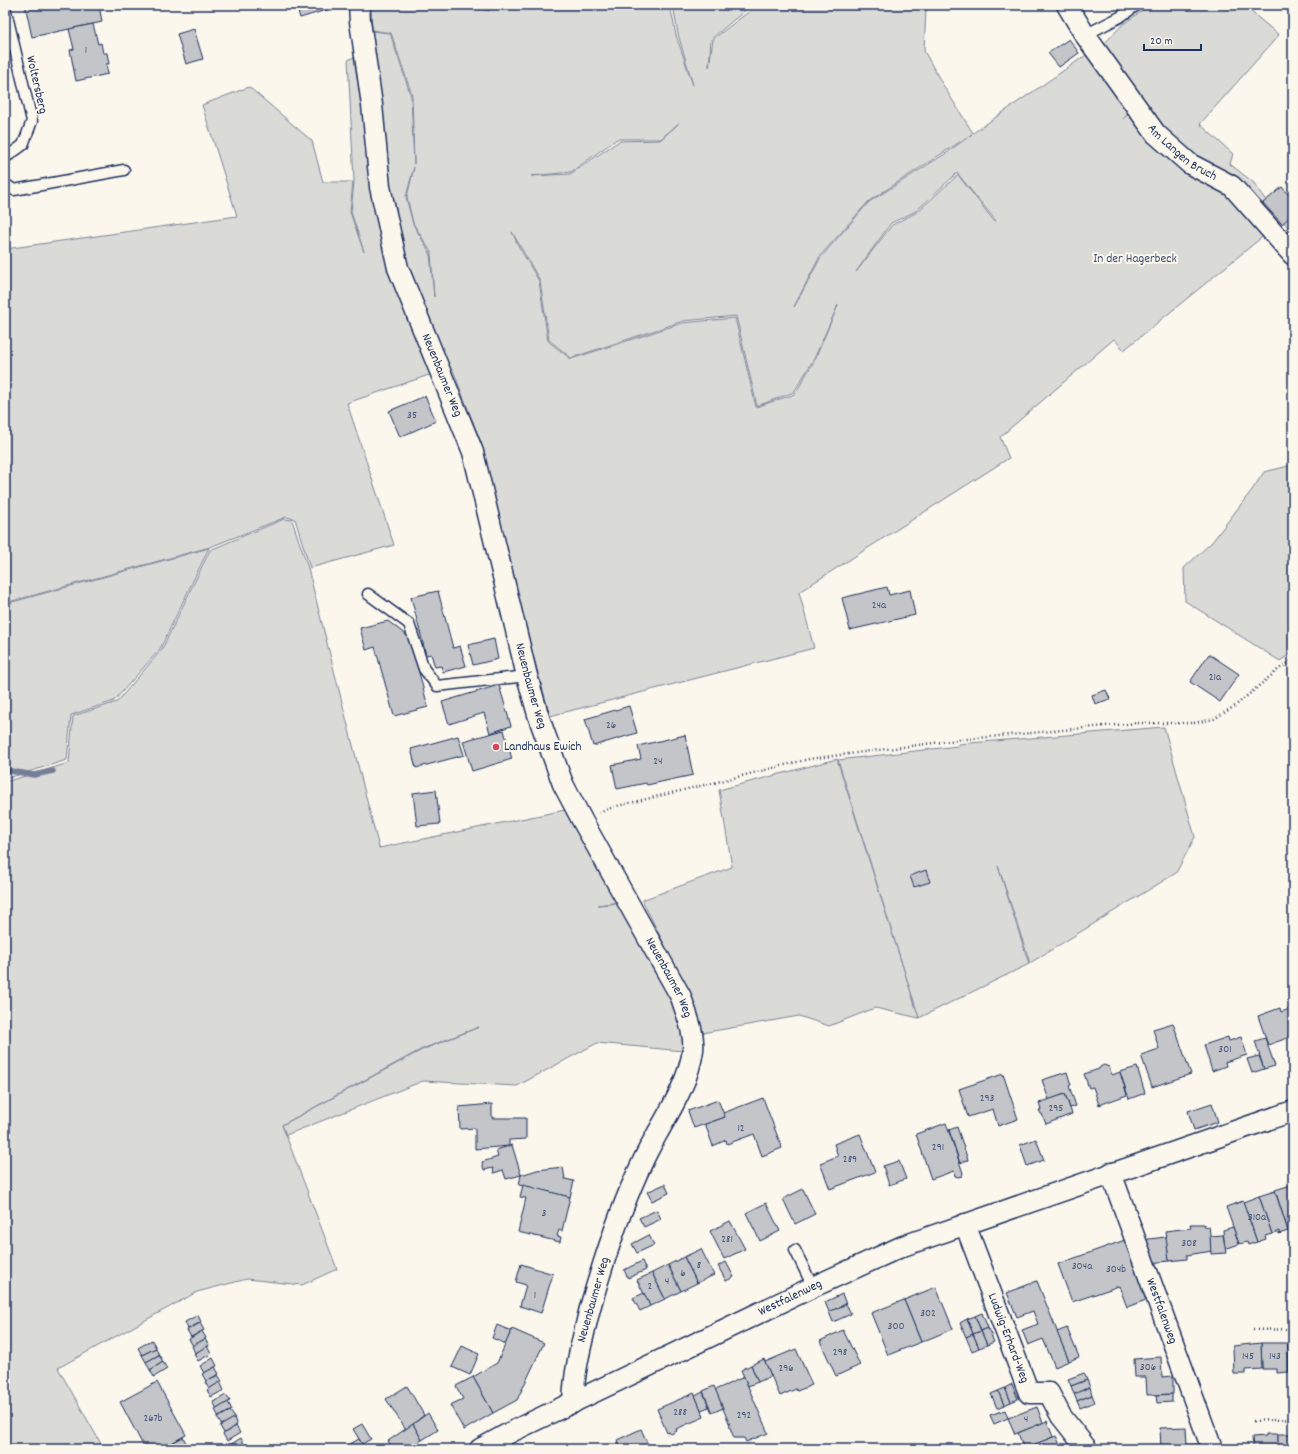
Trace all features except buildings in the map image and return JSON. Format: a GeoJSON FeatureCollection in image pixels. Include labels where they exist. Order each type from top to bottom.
{"type":"FeatureCollection","features":[{"type":"Feature","properties":{"kind":"street","name":"Neuenbaumer Weg"},"geometry":{"type":"LineString","coordinates":[[359,5],[372,105],[380,187],[398,268],[473,452],[527,676],[539,718],[560,775],[582,820],[681,997],[690,1024],[693,1049],[684,1084],[642,1162],[618,1220],[597,1282],[579,1352],[574,1378],[573,1403]]}},
{"type":"Feature","properties":{"kind":"street","name":"Am Langen Bruch"},"geometry":{"type":"LineString","coordinates":[[1067,5],[1085,35],[1156,134],[1190,164],[1232,186],[1293,256]]}},
{"type":"Feature","properties":{"kind":"street","name":"Westfalenweg"},"geometry":{"type":"LineString","coordinates":[[480,1449],[511,1432],[813,1287],[903,1246],[1111,1173],[1293,1112]]}},
{"type":"Feature","properties":{"kind":"street","name":"Westfalenweg"},"geometry":{"type":"LineString","coordinates":[[1111,1173],[1212,1449]]}},
{"type":"Feature","properties":{"kind":"street","name":"Ludwig-Erhard-Weg"},"geometry":{"type":"LineString","coordinates":[[964,1224],[1029,1393],[1048,1393],[1061,1416],[1087,1449]]}},
{"type":"Feature","properties":{"kind":"lane"},"geometry":{"type":"LineString","coordinates":[[1085,35],[1120,17],[1137,5]]}},
{"type":"Feature","properties":{"kind":"lane","name":"Woltersberg"},"geometry":{"type":"LineString","coordinates":[[5,7],[32,121],[23,145],[5,158]]}},
{"type":"Feature","properties":{"kind":"lane"},"geometry":{"type":"LineString","coordinates":[[5,184],[14,190],[124,170]]}},
{"type":"Feature","properties":{"kind":"lane"},"geometry":{"type":"LineString","coordinates":[[368,594],[409,624],[424,670],[437,686],[527,676]]}},
{"type":"Feature","properties":{"kind":"lane"},"geometry":{"type":"LineString","coordinates":[[795,1250],[813,1287]]}},
{"type":"Feature","properties":{"kind":"path"},"geometry":{"type":"LineString","coordinates":[[582,820],[613,807],[809,759],[979,737],[1137,723],[1194,723],[1214,719],[1235,706],[1279,668],[1293,660]]}},
{"type":"Feature","properties":{"kind":"path"},"geometry":{"type":"LineString","coordinates":[[1253,1330],[1293,1329]]}},
{"type":"Feature","properties":{"kind":"path"},"geometry":{"type":"LineString","coordinates":[[1253,1421],[1293,1420]]}},
{"type":"Feature","properties":{"kind":"green space","name":"In der Hagerbeck"},"geometry":{"type":"Polygon","coordinates":[[[371,5],[459,5],[489,11],[491,5],[670,5],[676,35],[693,85],[678,34],[673,5],[747,5],[748,8],[711,39],[709,67],[713,39],[751,10],[749,5],[930,5],[926,10],[924,51],[973,133],[1089,53],[1128,114],[1138,102],[1102,46],[1122,25],[1150,5],[1243,5],[1279,35],[1200,124],[1233,154],[1230,164],[1254,183],[1264,198],[1283,220],[1124,350],[1114,339],[1000,437],[1009,458],[799,592],[814,648],[550,716],[527,634],[481,443],[453,370],[432,374],[347,403],[394,545],[310,568],[295,519],[286,517],[210,547],[5,603],[5,249],[237,216],[202,105],[249,87],[312,141],[323,182],[353,182],[350,212],[364,252],[351,212],[354,181],[348,60],[354,57],[372,55],[371,31],[390,33],[411,96],[414,164],[412,95],[391,33],[372,30],[371,5]],[[679,123],[661,139],[617,139],[571,172],[531,176],[570,174],[619,141],[660,140],[679,123]],[[972,134],[869,201],[820,256],[794,307],[821,257],[869,202],[948,152],[972,134]],[[414,167],[406,197],[413,224],[430,253],[434,297],[431,252],[413,223],[407,197],[414,167]],[[957,173],[916,211],[891,223],[856,272],[892,225],[917,212],[958,175],[994,221],[996,221],[957,173]],[[512,232],[539,281],[548,341],[571,359],[682,323],[735,318],[756,407],[795,394],[815,359],[838,305],[814,359],[794,392],[757,406],[736,316],[683,321],[571,358],[549,340],[540,281],[512,232]]]}},
{"type":"Feature","properties":{"kind":"green space"},"geometry":{"type":"Polygon","coordinates":[[[1293,212],[1293,248],[1281,233],[1288,227],[1283,221],[1293,212]]]}},
{"type":"Feature","properties":{"kind":"green space"},"geometry":{"type":"Polygon","coordinates":[[[1293,465],[1293,652],[1280,661],[1185,601],[1184,568],[1212,542],[1264,472],[1293,465]]]}},
{"type":"Feature","properties":{"kind":"green space"},"geometry":{"type":"Polygon","coordinates":[[[284,519],[292,520],[308,568],[379,848],[565,810],[618,902],[598,905],[619,903],[674,998],[682,1025],[683,1051],[597,1043],[517,1086],[423,1081],[286,1135],[282,1125],[337,1269],[302,1285],[247,1279],[197,1292],[58,1368],[104,1449],[5,1449],[5,782],[69,763],[73,716],[117,702],[162,649],[210,550],[284,519]],[[479,1027],[422,1049],[282,1125],[422,1050],[479,1027]]]}},
{"type":"Feature","properties":{"kind":"green space"},"geometry":{"type":"Polygon","coordinates":[[[209,548],[160,649],[114,701],[71,715],[67,760],[5,779],[5,604],[209,548]]]}},
{"type":"Feature","properties":{"kind":"green space"},"geometry":{"type":"Polygon","coordinates":[[[1164,727],[1195,837],[1176,873],[1030,963],[998,866],[1029,964],[919,1018],[838,760],[958,746],[958,744],[1164,727]]]}},
{"type":"Feature","properties":{"kind":"green space"},"geometry":{"type":"Polygon","coordinates":[[[837,759],[919,1018],[875,1008],[829,1026],[799,1016],[702,1033],[691,998],[642,900],[732,867],[719,790],[837,759]]]}},
{"type":"Feature","properties":{"kind":"waterway"},"geometry":{"type":"LineString","coordinates":[[5,770],[34,775],[53,771]]}},
{"type":"Feature","properties":{"kind":"place","name":"Landhaus Ewich"},"geometry":{"type":"Point","coordinates":[496,747]}}]}
